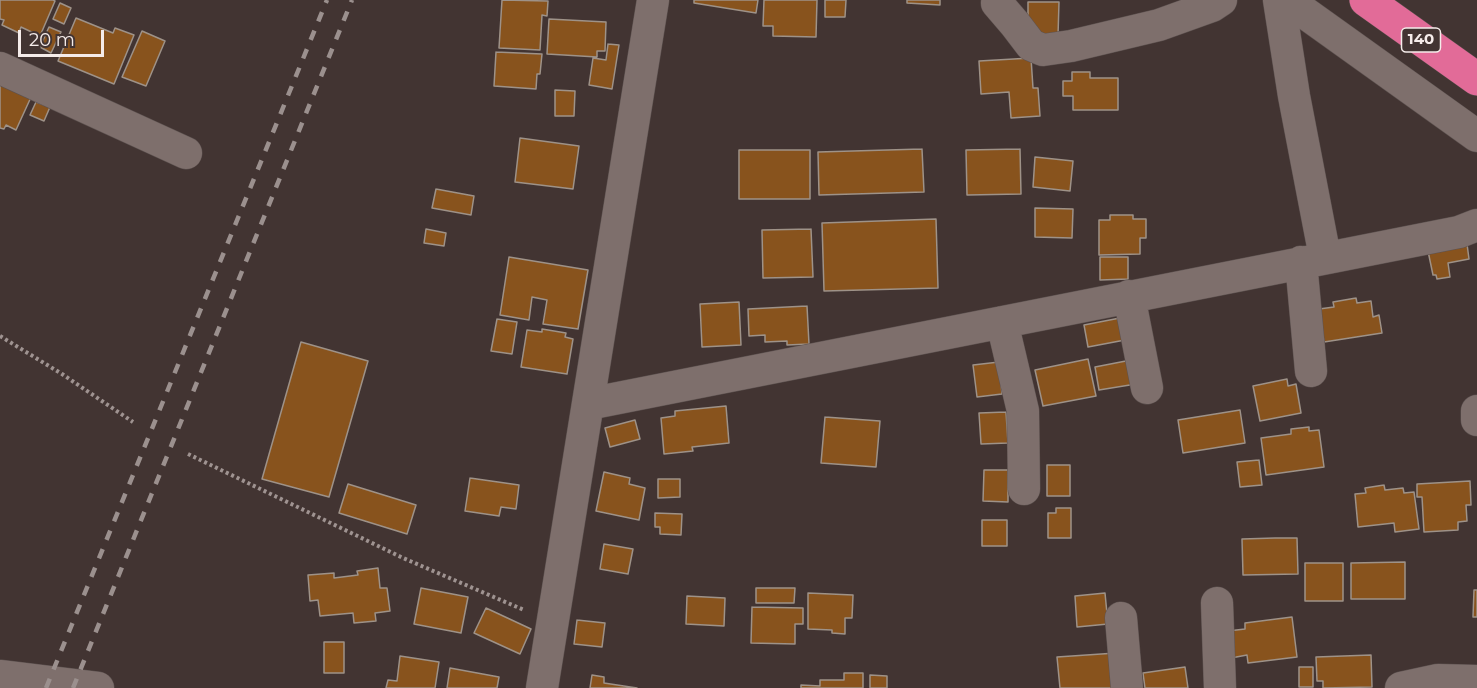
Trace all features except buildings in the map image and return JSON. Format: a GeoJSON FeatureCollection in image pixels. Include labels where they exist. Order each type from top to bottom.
{"type":"FeatureCollection","features":[{"type":"Feature","properties":{"kind":"highway","name":"140"},"geometry":{"type":"LineString","coordinates":[[1366,0],[1477,80]]}},
{"type":"Feature","properties":{"kind":"street"},"geometry":{"type":"LineString","coordinates":[[542,688],[653,0]]}},
{"type":"Feature","properties":{"kind":"street"},"geometry":{"type":"LineString","coordinates":[[997,3],[1031,45],[1042,50],[1071,46],[1159,25],[1212,6],[1221,0]]}},
{"type":"Feature","properties":{"kind":"street"},"geometry":{"type":"LineString","coordinates":[[1279,0],[1294,96],[1313,260],[1311,371]]}},
{"type":"Feature","properties":{"kind":"street"},"geometry":{"type":"LineString","coordinates":[[1287,0],[1477,136]]}},
{"type":"Feature","properties":{"kind":"street"},"geometry":{"type":"LineString","coordinates":[[0,68],[186,153]]}},
{"type":"Feature","properties":{"kind":"street"},"geometry":{"type":"LineString","coordinates":[[588,404],[1459,232],[1477,225]]}},
{"type":"Feature","properties":{"kind":"street"},"geometry":{"type":"LineString","coordinates":[[1129,296],[1148,388]]}},
{"type":"Feature","properties":{"kind":"street"},"geometry":{"type":"LineString","coordinates":[[1002,322],[1023,411],[1024,489]]}},
{"type":"Feature","properties":{"kind":"street"},"geometry":{"type":"LineString","coordinates":[[1477,411],[1477,420]]}},
{"type":"Feature","properties":{"kind":"street"},"geometry":{"type":"LineString","coordinates":[[1217,603],[1220,688]]}},
{"type":"Feature","properties":{"kind":"street"},"geometry":{"type":"LineString","coordinates":[[1121,618],[1127,688]]}},
{"type":"Feature","properties":{"kind":"street"},"geometry":{"type":"LineString","coordinates":[[0,676],[98,688]]}},
{"type":"Feature","properties":{"kind":"street"},"geometry":{"type":"LineString","coordinates":[[1401,688],[1438,681],[1477,681]]}},
{"type":"Feature","properties":{"kind":"path"},"geometry":{"type":"LineString","coordinates":[[0,336],[133,422]]}},
{"type":"Feature","properties":{"kind":"path"},"geometry":{"type":"LineString","coordinates":[[188,454],[403,558],[552,622]]}},
{"type":"Feature","properties":{"kind":"railway"},"geometry":{"type":"LineString","coordinates":[[46,688],[327,0]]}},
{"type":"Feature","properties":{"kind":"railway"},"geometry":{"type":"LineString","coordinates":[[73,688],[352,0]]}}]}
